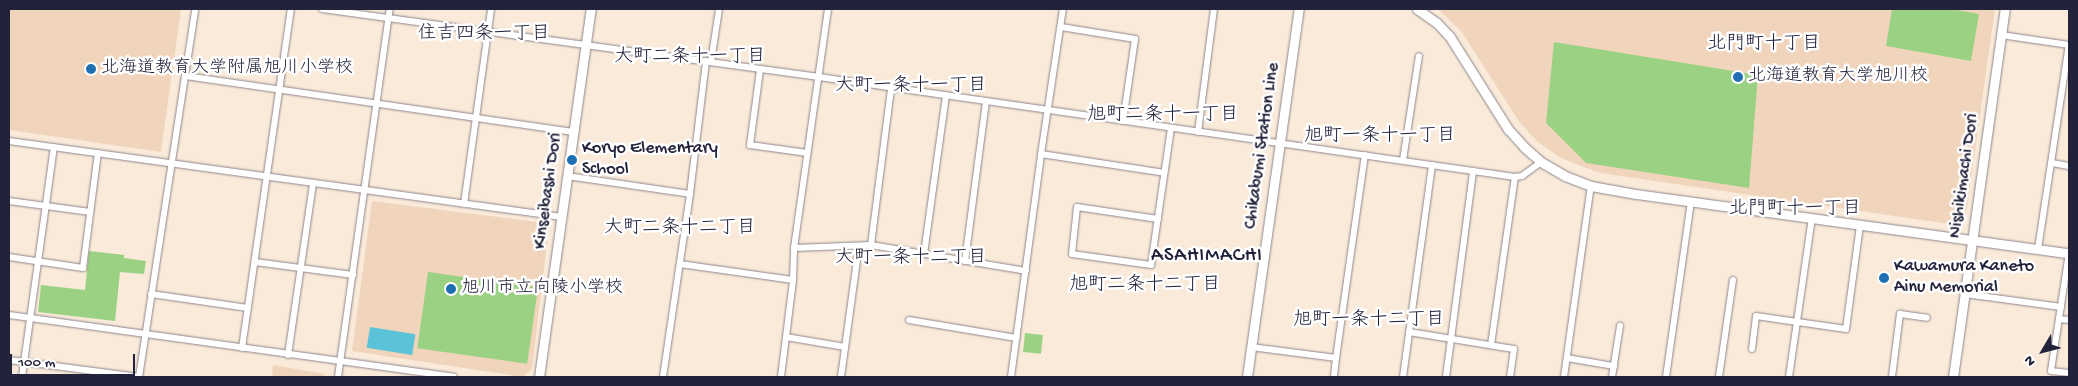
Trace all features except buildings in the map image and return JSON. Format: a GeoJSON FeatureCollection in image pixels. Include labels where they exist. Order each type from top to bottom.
{"type":"FeatureCollection","features":[{"type":"Feature","properties":{"kind":"street"},"geometry":{"type":"LineString","coordinates":[[9,360],[139,377],[195,9]]}},
{"type":"Feature","properties":{"kind":"street"},"geometry":{"type":"LineString","coordinates":[[242,348],[291,9]]}},
{"type":"Feature","properties":{"kind":"street"},"geometry":{"type":"LineString","coordinates":[[322,9],[819,77],[1515,177],[1522,176],[1541,162]]}},
{"type":"Feature","properties":{"kind":"street"},"geometry":{"type":"LineString","coordinates":[[338,377],[390,9]]}},
{"type":"Feature","properties":{"kind":"street"},"geometry":{"type":"LineString","coordinates":[[464,204],[491,9]]}},
{"type":"Feature","properties":{"kind":"street","name":"Kinseibashi Dori"},"geometry":{"type":"LineString","coordinates":[[539,377],[591,9]]}},
{"type":"Feature","properties":{"kind":"street"},"geometry":{"type":"LineString","coordinates":[[663,377],[709,62],[719,9]]}},
{"type":"Feature","properties":{"kind":"street"},"geometry":{"type":"LineString","coordinates":[[781,377],[793,280],[794,248],[828,9]]}},
{"type":"Feature","properties":{"kind":"street"},"geometry":{"type":"LineString","coordinates":[[1011,377],[1047,110],[1063,9]]}},
{"type":"Feature","properties":{"kind":"street"},"geometry":{"type":"LineString","coordinates":[[1198,132],[1214,9]]}},
{"type":"Feature","properties":{"kind":"street","name":"Chikabumi Station Line"},"geometry":{"type":"LineString","coordinates":[[1247,377],[1299,9]]}},
{"type":"Feature","properties":{"kind":"street"},"geometry":{"type":"LineString","coordinates":[[1417,9],[1436,23],[1450,37],[1508,128],[1524,147],[1541,162],[1564,176],[1591,186],[1691,202],[2069,253],[2051,371],[2069,373]]}},
{"type":"Feature","properties":{"kind":"street","name":"Nishikimachi Dori"},"geometry":{"type":"LineString","coordinates":[[1953,377],[2005,9]]}},
{"type":"Feature","properties":{"kind":"street"},"geometry":{"type":"LineString","coordinates":[[1061,27],[1135,39],[1123,121]]}},
{"type":"Feature","properties":{"kind":"street"},"geometry":{"type":"LineString","coordinates":[[2001,35],[2069,45],[2038,249]]}},
{"type":"Feature","properties":{"kind":"street"},"geometry":{"type":"LineString","coordinates":[[1403,160],[1419,56]]}},
{"type":"Feature","properties":{"kind":"street"},"geometry":{"type":"LineString","coordinates":[[760,70],[750,144],[807,153]]}},
{"type":"Feature","properties":{"kind":"street"},"geometry":{"type":"LineString","coordinates":[[185,76],[574,132]]}},
{"type":"Feature","properties":{"kind":"street"},"geometry":{"type":"LineString","coordinates":[[871,245],[891,88]]}},
{"type":"Feature","properties":{"kind":"street"},"geometry":{"type":"LineString","coordinates":[[924,254],[946,96]]}},
{"type":"Feature","properties":{"kind":"street"},"geometry":{"type":"LineString","coordinates":[[964,262],[986,101]]}},
{"type":"Feature","properties":{"kind":"street"},"geometry":{"type":"LineString","coordinates":[[2061,106],[2069,107]]}},
{"type":"Feature","properties":{"kind":"street"},"geometry":{"type":"LineString","coordinates":[[1158,219],[1077,208],[1072,254],[1151,265],[1158,219],[1165,173],[1171,128]]}},
{"type":"Feature","properties":{"kind":"street"},"geometry":{"type":"LineString","coordinates":[[9,141],[562,217]]}},
{"type":"Feature","properties":{"kind":"street"},"geometry":{"type":"LineString","coordinates":[[22,377],[54,147]]}},
{"type":"Feature","properties":{"kind":"street"},"geometry":{"type":"LineString","coordinates":[[9,257],[83,268],[98,153]]}},
{"type":"Feature","properties":{"kind":"street"},"geometry":{"type":"LineString","coordinates":[[1041,154],[1165,173]]}},
{"type":"Feature","properties":{"kind":"street"},"geometry":{"type":"LineString","coordinates":[[1334,377],[1365,155]]}},
{"type":"Feature","properties":{"kind":"street"},"geometry":{"type":"LineString","coordinates":[[2052,163],[2069,166]]}},
{"type":"Feature","properties":{"kind":"street"},"geometry":{"type":"LineString","coordinates":[[1403,377],[1432,165]]}},
{"type":"Feature","properties":{"kind":"street"},"geometry":{"type":"LineString","coordinates":[[1446,377],[1473,171]]}},
{"type":"Feature","properties":{"kind":"street"},"geometry":{"type":"LineString","coordinates":[[567,176],[690,194]]}},
{"type":"Feature","properties":{"kind":"street"},"geometry":{"type":"LineString","coordinates":[[1491,345],[1515,177]]}},
{"type":"Feature","properties":{"kind":"street"},"geometry":{"type":"LineString","coordinates":[[288,355],[313,183]]}},
{"type":"Feature","properties":{"kind":"street"},"geometry":{"type":"LineString","coordinates":[[1564,377],[1591,186]]}},
{"type":"Feature","properties":{"kind":"street"},"geometry":{"type":"LineString","coordinates":[[9,201],[90,212]]}},
{"type":"Feature","properties":{"kind":"street"},"geometry":{"type":"LineString","coordinates":[[1666,377],[1691,202]]}},
{"type":"Feature","properties":{"kind":"street"},"geometry":{"type":"LineString","coordinates":[[1789,377],[1812,218]]}},
{"type":"Feature","properties":{"kind":"street"},"geometry":{"type":"LineString","coordinates":[[1752,349],[1756,316],[1846,329],[1860,225]]}},
{"type":"Feature","properties":{"kind":"street"},"geometry":{"type":"LineString","coordinates":[[794,248],[871,245],[1026,271]]}},
{"type":"Feature","properties":{"kind":"street"},"geometry":{"type":"LineString","coordinates":[[841,377],[859,246]]}},
{"type":"Feature","properties":{"kind":"street"},"geometry":{"type":"LineString","coordinates":[[255,262],[353,275]]}},
{"type":"Feature","properties":{"kind":"street"},"geometry":{"type":"LineString","coordinates":[[680,264],[793,280]]}},
{"type":"Feature","properties":{"kind":"street"},"geometry":{"type":"LineString","coordinates":[[1719,377],[1733,280]]}},
{"type":"Feature","properties":{"kind":"street"},"geometry":{"type":"LineString","coordinates":[[151,294],[248,308]]}},
{"type":"Feature","properties":{"kind":"street"},"geometry":{"type":"LineString","coordinates":[[1964,294],[2061,307]]}},
{"type":"Feature","properties":{"kind":"street"},"geometry":{"type":"LineString","coordinates":[[1892,377],[1900,314],[1927,318]]}},
{"type":"Feature","properties":{"kind":"street"},"geometry":{"type":"LineString","coordinates":[[9,315],[454,377]]}},
{"type":"Feature","properties":{"kind":"street"},"geometry":{"type":"LineString","coordinates":[[2059,318],[2069,320]]}},
{"type":"Feature","properties":{"kind":"street"},"geometry":{"type":"LineString","coordinates":[[909,320],[1017,338]]}},
{"type":"Feature","properties":{"kind":"street"},"geometry":{"type":"LineString","coordinates":[[1612,377],[1620,326]]}},
{"type":"Feature","properties":{"kind":"street"},"geometry":{"type":"LineString","coordinates":[[1409,332],[1514,349],[1510,377]]}},
{"type":"Feature","properties":{"kind":"street"},"geometry":{"type":"LineString","coordinates":[[786,337],[845,347]]}},
{"type":"Feature","properties":{"kind":"street"},"geometry":{"type":"LineString","coordinates":[[1251,347],[1336,358]]}},
{"type":"Feature","properties":{"kind":"street"},"geometry":{"type":"LineString","coordinates":[[1567,358],[1614,366]]}},
{"type":"Feature","properties":{"kind":"shaded area","name":"北海道教育大学附属旭川小学校"},"geometry":{"type":"Polygon","coordinates":[[[9,9],[181,9],[161,152],[9,130],[9,9]]]}},
{"type":"Feature","properties":{"kind":"shaded area","name":"北海道教育大学旭川校"},"geometry":{"type":"Polygon","coordinates":[[[1438,9],[1995,9],[1966,215],[1949,224],[1600,173],[1573,163],[1558,156],[1538,142],[1520,123],[1461,31],[1438,9]]]}},
{"type":"Feature","properties":{"kind":"shaded area","name":"旭川市立向陵小学校"},"geometry":{"type":"Polygon","coordinates":[[[372,201],[545,223],[549,226],[532,369],[523,377],[352,351],[372,201]]]}},
{"type":"Feature","properties":{"kind":"shaded area"},"geometry":{"type":"Polygon","coordinates":[[[273,365],[325,374],[324,377],[272,377],[273,365]]]}},
{"type":"Feature","properties":{"kind":"green space"},"geometry":{"type":"Polygon","coordinates":[[[1892,9],[1951,9],[1979,14],[1971,61],[1886,46],[1892,9]]]}},
{"type":"Feature","properties":{"kind":"green space"},"geometry":{"type":"Polygon","coordinates":[[[1554,42],[1758,75],[1749,188],[1586,163],[1546,123],[1554,42]]]}},
{"type":"Feature","properties":{"kind":"green space"},"geometry":{"type":"Polygon","coordinates":[[[89,251],[124,255],[124,258],[146,261],[144,274],[120,272],[115,321],[38,312],[41,285],[85,290],[89,251]]]}},
{"type":"Feature","properties":{"kind":"green space"},"geometry":{"type":"Polygon","coordinates":[[[428,272],[538,287],[527,364],[417,348],[428,272]]]}},
{"type":"Feature","properties":{"kind":"green space"},"geometry":{"type":"Polygon","coordinates":[[[1025,333],[1043,335],[1041,354],[1023,352],[1025,333]]]}},
{"type":"Feature","properties":{"kind":"water"},"geometry":{"type":"Polygon","coordinates":[[[370,327],[415,334],[412,355],[367,348],[370,327]]]}},
{"type":"Feature","properties":{"kind":"place","name":"北海道教育大学附属旭川小学校"},"geometry":{"type":"Point","coordinates":[91,69]}},
{"type":"Feature","properties":{"kind":"place","name":"北海道教育大学旭川校"},"geometry":{"type":"Point","coordinates":[1738,77]}},
{"type":"Feature","properties":{"kind":"place","name":"Koryo Elementary School"},"geometry":{"type":"Point","coordinates":[572,160]}},
{"type":"Feature","properties":{"kind":"place","name":"Kawamura Kaneto Ainu Memorial"},"geometry":{"type":"Point","coordinates":[1884,278]}},
{"type":"Feature","properties":{"kind":"place","name":"旭川市立向陵小学校"},"geometry":{"type":"Point","coordinates":[451,289]}},
{"type":"Feature","properties":{"kind":"district","name":"住吉四条一丁目"},"geometry":{"type":"Point","coordinates":[484,35]}},
{"type":"Feature","properties":{"kind":"district","name":"北門町十丁目"},"geometry":{"type":"Point","coordinates":[1764,45]}},
{"type":"Feature","properties":{"kind":"district","name":"大町二条十一丁目"},"geometry":{"type":"Point","coordinates":[690,58]}},
{"type":"Feature","properties":{"kind":"district","name":"大町一条十一丁目"},"geometry":{"type":"Point","coordinates":[911,87]}},
{"type":"Feature","properties":{"kind":"district","name":"旭町二条十一丁目"},"geometry":{"type":"Point","coordinates":[1163,116]}},
{"type":"Feature","properties":{"kind":"district","name":"旭町一条十一丁目"},"geometry":{"type":"Point","coordinates":[1380,137]}},
{"type":"Feature","properties":{"kind":"district","name":"北門町十一丁目"},"geometry":{"type":"Point","coordinates":[1795,210]}},
{"type":"Feature","properties":{"kind":"district","name":"大町二条十二丁目"},"geometry":{"type":"Point","coordinates":[680,229]}},
{"type":"Feature","properties":{"kind":"district","name":"ASAHIMACHI"},"geometry":{"type":"Point","coordinates":[1207,256]}},
{"type":"Feature","properties":{"kind":"district","name":"大町一条十二丁目"},"geometry":{"type":"Point","coordinates":[911,259]}},
{"type":"Feature","properties":{"kind":"district","name":"旭町二条十二丁目"},"geometry":{"type":"Point","coordinates":[1145,286]}},
{"type":"Feature","properties":{"kind":"district","name":"旭町一条十二丁目"},"geometry":{"type":"Point","coordinates":[1369,321]}}]}
